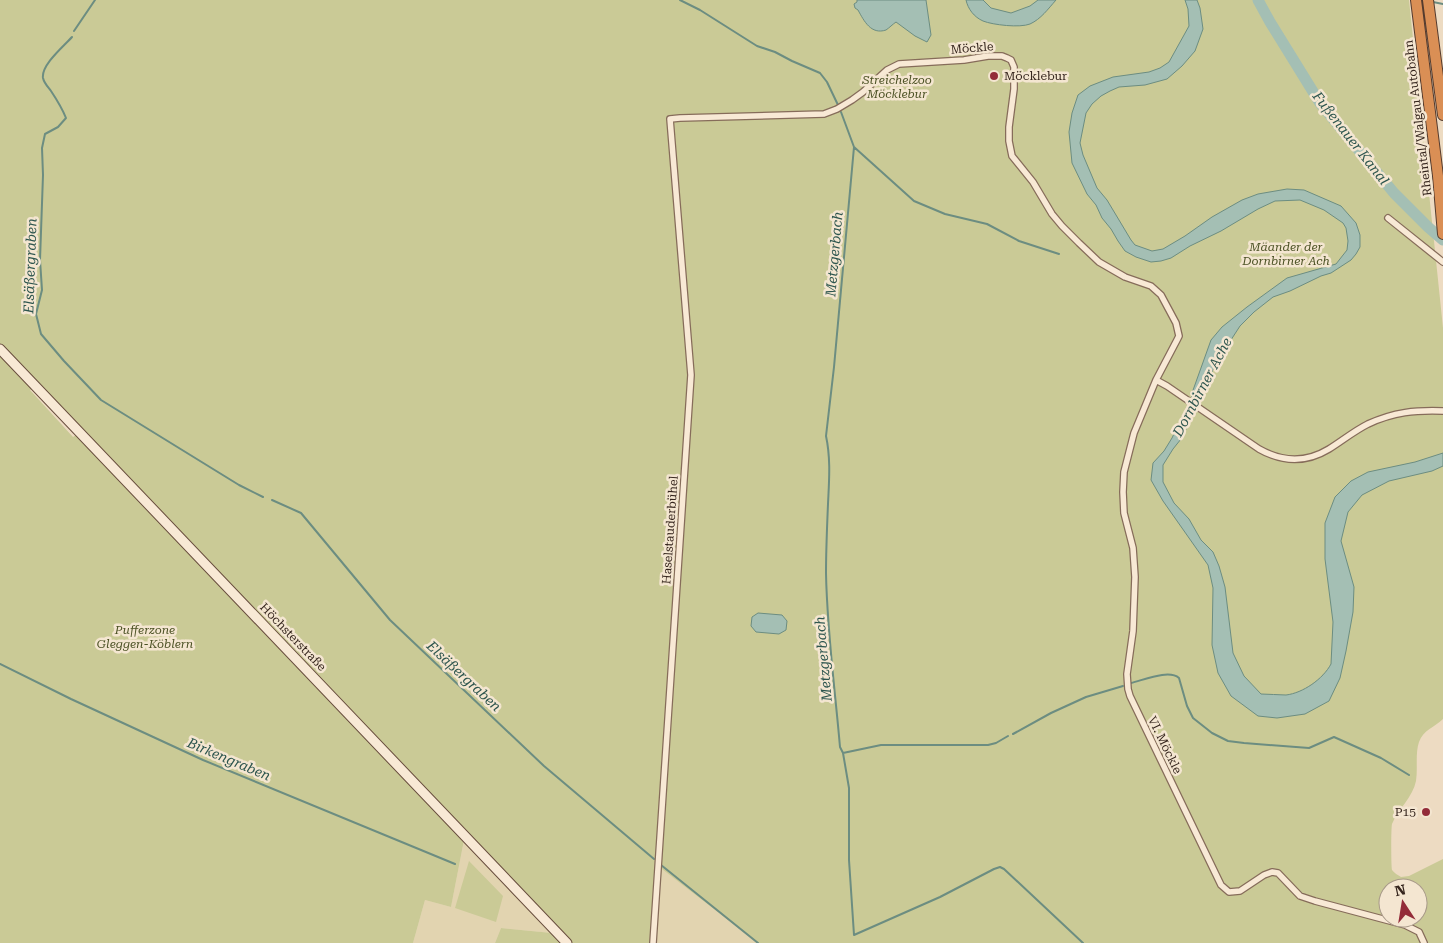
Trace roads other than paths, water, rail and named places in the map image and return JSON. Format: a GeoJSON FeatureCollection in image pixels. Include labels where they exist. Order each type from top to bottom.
{"type":"FeatureCollection","features":[{"type":"Feature","properties":{"kind":"highway","name":"Rheintal/Walgau Autobahn"},"geometry":{"type":"LineString","coordinates":[[1417,4],[1438,176],[1443,234]]}},
{"type":"Feature","properties":{"kind":"highway","name":"Rheintal/Walgau Autobahn"},"geometry":{"type":"LineString","coordinates":[[1429,5],[1443,115]]}},
{"type":"Feature","properties":{"kind":"main road","name":"Höchsterstraße"},"geometry":{"type":"LineString","coordinates":[[0,349],[567,943]]}},
{"type":"Feature","properties":{"kind":"street","name":"Möckle"},"geometry":{"type":"LineString","coordinates":[[670,119],[824,114],[852,100],[887,70],[899,64],[964,60],[988,56],[1002,56],[1011,60],[1014,67],[1014,89],[1009,127],[1012,156],[1033,182],[1052,214],[1073,238],[1099,262],[1120,274],[1156,290],[1161,295],[1174,320],[1178,330],[1178,340],[1156,380]]}},
{"type":"Feature","properties":{"kind":"street","name":"Haselstauderbühel"},"geometry":{"type":"LineString","coordinates":[[653,943],[691,375],[670,119]]}},
{"type":"Feature","properties":{"kind":"street"},"geometry":{"type":"LineString","coordinates":[[1388,218],[1443,262]]}},
{"type":"Feature","properties":{"kind":"street"},"geometry":{"type":"LineString","coordinates":[[1156,380],[1269,455],[1288,460],[1315,455],[1327,450],[1368,424],[1387,417],[1416,410],[1443,411]]}},
{"type":"Feature","properties":{"kind":"street","name":"VI. Möckle"},"geometry":{"type":"LineString","coordinates":[[1156,380],[1134,433],[1124,472],[1124,512],[1134,555],[1135,577],[1133,632],[1126,674],[1130,696],[1225,890],[1229,892],[1240,890],[1264,875],[1272,872],[1278,873],[1300,896],[1405,925],[1419,932],[1424,943]]}},
{"type":"Feature","properties":{"kind":"water"},"geometry":{"type":"Polygon","coordinates":[[[857,0],[926,0],[931,35],[927,42],[896,22],[886,30],[876,31],[869,26],[855,8],[854,4],[857,0]]]}},
{"type":"Feature","properties":{"kind":"water"},"geometry":{"type":"Polygon","coordinates":[[[966,0],[983,0],[991,8],[1011,13],[1030,6],[1038,0],[1056,0],[1034,22],[1013,26],[983,21],[972,12],[966,0]]]}},
{"type":"Feature","properties":{"kind":"water","name":"Dornbirner Ache"},"geometry":{"type":"Polygon","coordinates":[[[1185,0],[1197,0],[1203,29],[1195,51],[1182,66],[1167,79],[1145,85],[1119,87],[1110,91],[1092,104],[1086,113],[1080,143],[1083,155],[1097,188],[1107,200],[1131,240],[1135,245],[1152,251],[1163,249],[1242,200],[1258,194],[1287,189],[1304,190],[1341,206],[1356,223],[1360,235],[1360,247],[1351,260],[1331,273],[1273,297],[1240,326],[1216,363],[1181,439],[1163,465],[1163,482],[1174,503],[1189,519],[1201,540],[1213,552],[1219,566],[1225,587],[1233,653],[1244,676],[1261,694],[1286,695],[1306,688],[1318,680],[1331,664],[1333,622],[1325,559],[1325,523],[1335,497],[1351,481],[1368,472],[1415,462],[1443,453],[1443,466],[1432,471],[1389,481],[1362,495],[1348,512],[1341,541],[1354,587],[1353,612],[1346,651],[1340,678],[1329,701],[1305,714],[1277,718],[1258,716],[1231,696],[1218,673],[1212,645],[1213,588],[1208,565],[1163,501],[1151,480],[1153,463],[1164,451],[1191,404],[1192,393],[1211,340],[1222,327],[1287,278],[1336,264],[1347,250],[1346,228],[1343,223],[1324,210],[1300,200],[1275,201],[1171,258],[1151,262],[1125,251],[1087,194],[1072,163],[1069,132],[1072,113],[1078,95],[1090,86],[1113,77],[1149,72],[1169,62],[1189,26],[1188,9],[1185,0]]]}},
{"type":"Feature","properties":{"kind":"water"},"geometry":{"type":"Polygon","coordinates":[[[758,613],[782,615],[787,621],[786,630],[779,634],[756,632],[751,626],[752,617],[758,613]]]}},
{"type":"Feature","properties":{"kind":"waterway","name":"Elsäßergraben"},"geometry":{"type":"LineString","coordinates":[[74,31],[95,0]]}},
{"type":"Feature","properties":{"kind":"waterway","name":"Metzgerbach"},"geometry":{"type":"LineString","coordinates":[[680,0],[700,10],[757,46],[775,52],[820,73],[827,82],[838,105]]}},
{"type":"Feature","properties":{"kind":"waterway","name":"Fußenauer Kanal"},"geometry":{"type":"LineString","coordinates":[[1258,0],[1320,103],[1394,193],[1443,240]]}},
{"type":"Feature","properties":{"kind":"waterway"},"geometry":{"type":"LineString","coordinates":[[1433,2],[1443,4]]}},
{"type":"Feature","properties":{"kind":"waterway","name":"Elsäßergraben"},"geometry":{"type":"LineString","coordinates":[[72,37],[49,62],[43,73],[44,82],[66,118],[58,127],[45,134],[42,148],[40,260],[42,290],[36,314],[41,334],[101,400],[239,485],[263,497]]}},
{"type":"Feature","properties":{"kind":"waterway","name":"Metzgerbach"},"geometry":{"type":"LineString","coordinates":[[841,112],[854,147],[826,436],[829,453],[826,573],[840,747],[843,753],[849,788],[849,860],[854,935],[940,897],[1000,867],[1083,943]]}},
{"type":"Feature","properties":{"kind":"waterway"},"geometry":{"type":"LineString","coordinates":[[854,147],[914,201],[945,214],[987,224],[1019,241],[1059,254]]}},
{"type":"Feature","properties":{"kind":"waterway","name":"Elsäßergraben"},"geometry":{"type":"LineString","coordinates":[[272,500],[301,513],[390,620],[544,766],[654,859]]}},
{"type":"Feature","properties":{"kind":"waterway","name":"Birkengraben"},"geometry":{"type":"LineString","coordinates":[[0,664],[203,760],[455,864]]}},
{"type":"Feature","properties":{"kind":"waterway"},"geometry":{"type":"LineString","coordinates":[[1131,683],[1163,675],[1179,678],[1187,706],[1193,718],[1212,733],[1228,741],[1309,748],[1334,737],[1381,758],[1409,775]]}},
{"type":"Feature","properties":{"kind":"waterway"},"geometry":{"type":"LineString","coordinates":[[1013,734],[1051,713],[1086,697],[1123,686]]}},
{"type":"Feature","properties":{"kind":"waterway"},"geometry":{"type":"LineString","coordinates":[[843,753],[881,745],[988,745],[1008,736]]}},
{"type":"Feature","properties":{"kind":"waterway","name":"Elsäßergraben"},"geometry":{"type":"LineString","coordinates":[[661,865],[758,943]]}},
{"type":"Feature","properties":{"kind":"place","name":"Möcklebur"},"geometry":{"type":"Point","coordinates":[994,76]}},
{"type":"Feature","properties":{"kind":"place","name":"P15"},"geometry":{"type":"Point","coordinates":[1426,812]}},
{"type":"Feature","properties":{"kind":"park label","name":"Streichelzoo Möcklebur"},"geometry":{"type":"Point","coordinates":[897,87]}},
{"type":"Feature","properties":{"kind":"park label","name":"Mäander der Dornbirner Ach"},"geometry":{"type":"Point","coordinates":[1286,254]}},
{"type":"Feature","properties":{"kind":"park label","name":"Pufferzone Gleggen-Köblern"},"geometry":{"type":"Point","coordinates":[145,637]}}]}
